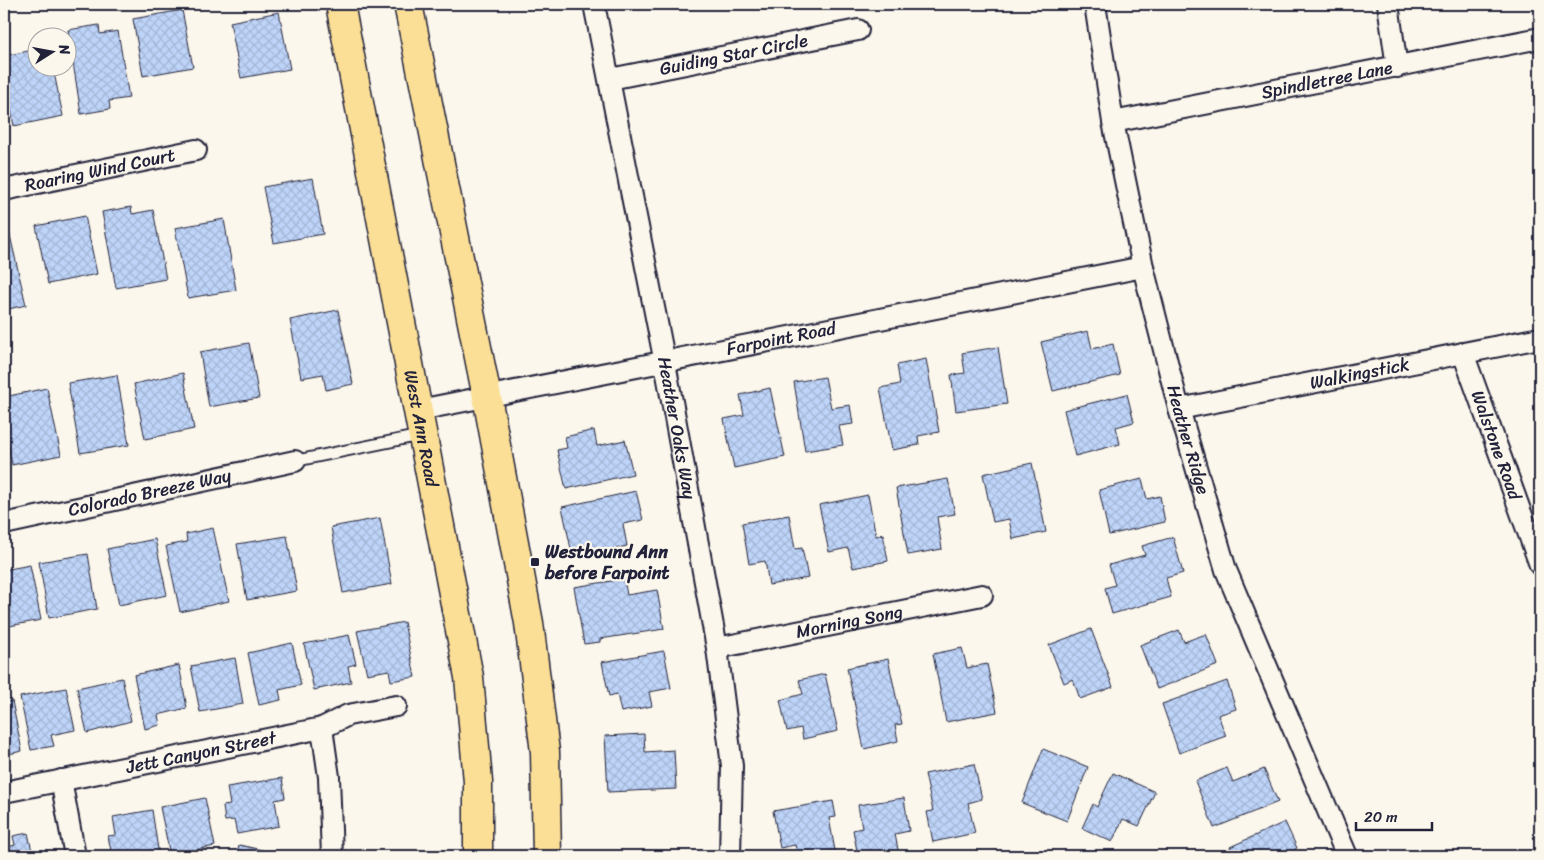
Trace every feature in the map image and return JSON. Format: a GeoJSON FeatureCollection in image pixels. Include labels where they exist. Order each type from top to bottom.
{"type":"FeatureCollection","features":[{"type":"Feature","properties":{"kind":"main road","name":"West Ann Road"},"geometry":{"type":"LineString","coordinates":[[340,4],[469,677],[478,782],[478,856]]}},
{"type":"Feature","properties":{"kind":"main road"},"geometry":{"type":"LineString","coordinates":[[408,4],[487,397],[529,623],[539,694],[545,761],[547,856]]}},
{"type":"Feature","properties":{"kind":"street","name":"Heather Oaks Way"},"geometry":{"type":"LineString","coordinates":[[594,4],[665,363],[717,648],[732,766],[730,856]]}},
{"type":"Feature","properties":{"kind":"street","name":"Heather Ridge"},"geometry":{"type":"LineString","coordinates":[[1095,4],[1113,122],[1143,267],[1179,409],[1226,570],[1347,856]]}},
{"type":"Feature","properties":{"kind":"street"},"geometry":{"type":"LineString","coordinates":[[1388,4],[1397,66]]}},
{"type":"Feature","properties":{"kind":"street","name":"Guiding Star Circle"},"geometry":{"type":"LineString","coordinates":[[610,79],[858,30]]}},
{"type":"Feature","properties":{"kind":"street","name":"Spindletree Lane"},"geometry":{"type":"LineString","coordinates":[[1113,122],[1540,38]]}},
{"type":"Feature","properties":{"kind":"street","name":"Roaring Wind Court"},"geometry":{"type":"LineString","coordinates":[[4,190],[196,150]]}},
{"type":"Feature","properties":{"kind":"street","name":"Farpoint Road"},"geometry":{"type":"LineString","coordinates":[[421,422],[487,397],[1143,267]]}},
{"type":"Feature","properties":{"kind":"street","name":"Walkingstick"},"geometry":{"type":"LineString","coordinates":[[1179,409],[1540,338]]}},
{"type":"Feature","properties":{"kind":"street","name":"Walstone Road"},"geometry":{"type":"LineString","coordinates":[[1463,353],[1540,565]]}},
{"type":"Feature","properties":{"kind":"street","name":"Colorado Breeze Way"},"geometry":{"type":"LineString","coordinates":[[4,524],[295,461]]}},
{"type":"Feature","properties":{"kind":"street","name":"Morning Song"},"geometry":{"type":"LineString","coordinates":[[717,648],[982,595]]}},
{"type":"Feature","properties":{"kind":"street","name":"Jett Canyon Street"},"geometry":{"type":"LineString","coordinates":[[4,792],[322,728],[348,715],[396,706]]}},
{"type":"Feature","properties":{"kind":"street"},"geometry":{"type":"LineString","coordinates":[[322,728],[329,777],[332,856]]}},
{"type":"Feature","properties":{"kind":"street"},"geometry":{"type":"LineString","coordinates":[[61,780],[75,856]]}},
{"type":"Feature","properties":{"kind":"lane"},"geometry":{"type":"LineString","coordinates":[[295,461],[421,422]]}},
{"type":"Feature","properties":{"kind":"building"},"geometry":{"type":"Polygon","coordinates":[[[182,10],[193,67],[143,76],[133,19],[182,10]]]}},
{"type":"Feature","properties":{"kind":"building"},"geometry":{"type":"Polygon","coordinates":[[[279,12],[290,69],[241,78],[230,22],[279,12]]]}},
{"type":"Feature","properties":{"kind":"building"},"geometry":{"type":"Polygon","coordinates":[[[99,25],[100,34],[118,31],[129,98],[109,101],[110,109],[81,114],[75,78],[78,78],[78,28],[99,25]]]}},
{"type":"Feature","properties":{"kind":"building"},"geometry":{"type":"Polygon","coordinates":[[[28,51],[28,78],[55,78],[63,116],[14,126],[4,75],[4,56],[28,51]]]}},
{"type":"Feature","properties":{"kind":"building"},"geometry":{"type":"Polygon","coordinates":[[[313,178],[323,234],[274,243],[263,187],[313,178]]]}},
{"type":"Feature","properties":{"kind":"building"},"geometry":{"type":"Polygon","coordinates":[[[131,207],[132,214],[153,210],[166,279],[116,288],[102,212],[131,207]]]}},
{"type":"Feature","properties":{"kind":"building"},"geometry":{"type":"Polygon","coordinates":[[[85,216],[97,274],[48,284],[36,226],[85,216]]]}},
{"type":"Feature","properties":{"kind":"building"},"geometry":{"type":"Polygon","coordinates":[[[224,219],[236,290],[188,298],[175,228],[224,219]]]}},
{"type":"Feature","properties":{"kind":"building"},"geometry":{"type":"Polygon","coordinates":[[[9,231],[26,305],[4,310],[4,233],[9,231]]]}},
{"type":"Feature","properties":{"kind":"building"},"geometry":{"type":"Polygon","coordinates":[[[338,310],[353,384],[326,390],[323,374],[301,378],[290,320],[338,310]]]}},
{"type":"Feature","properties":{"kind":"building"},"geometry":{"type":"Polygon","coordinates":[[[1088,331],[1092,349],[1113,344],[1120,375],[1053,391],[1041,342],[1088,331]]]}},
{"type":"Feature","properties":{"kind":"building"},"geometry":{"type":"Polygon","coordinates":[[[249,343],[259,398],[209,407],[200,352],[249,343]]]}},
{"type":"Feature","properties":{"kind":"building"},"geometry":{"type":"Polygon","coordinates":[[[998,347],[1007,404],[956,411],[951,375],[965,373],[962,353],[998,347]]]}},
{"type":"Feature","properties":{"kind":"building"},"geometry":{"type":"Polygon","coordinates":[[[926,359],[939,432],[918,436],[919,445],[892,450],[880,388],[900,384],[897,365],[926,359]]]}},
{"type":"Feature","properties":{"kind":"building"},"geometry":{"type":"Polygon","coordinates":[[[183,373],[194,429],[145,439],[134,384],[183,373]]]}},
{"type":"Feature","properties":{"kind":"building"},"geometry":{"type":"Polygon","coordinates":[[[117,375],[129,445],[80,453],[68,383],[117,375]]]}},
{"type":"Feature","properties":{"kind":"building"},"geometry":{"type":"Polygon","coordinates":[[[825,377],[831,408],[850,405],[853,424],[839,426],[843,445],[805,451],[794,382],[825,377]]]}},
{"type":"Feature","properties":{"kind":"building"},"geometry":{"type":"Polygon","coordinates":[[[47,388],[61,455],[12,465],[4,423],[4,397],[47,388]]]}},
{"type":"Feature","properties":{"kind":"building"},"geometry":{"type":"Polygon","coordinates":[[[770,388],[785,457],[734,468],[724,419],[744,415],[740,395],[770,388]]]}},
{"type":"Feature","properties":{"kind":"building"},"geometry":{"type":"Polygon","coordinates":[[[1127,394],[1134,422],[1116,427],[1120,444],[1075,456],[1064,410],[1127,394]]]}},
{"type":"Feature","properties":{"kind":"building"},"geometry":{"type":"Polygon","coordinates":[[[594,430],[597,446],[625,440],[633,474],[566,489],[557,450],[567,448],[565,437],[594,430]]]}},
{"type":"Feature","properties":{"kind":"building"},"geometry":{"type":"Polygon","coordinates":[[[1032,463],[1046,532],[1013,539],[1009,519],[993,522],[983,474],[1032,463]]]}},
{"type":"Feature","properties":{"kind":"building"},"geometry":{"type":"Polygon","coordinates":[[[948,479],[955,514],[937,517],[942,549],[908,555],[896,488],[948,479]]]}},
{"type":"Feature","properties":{"kind":"building"},"geometry":{"type":"Polygon","coordinates":[[[1142,479],[1147,499],[1160,496],[1165,522],[1109,535],[1099,490],[1142,479]]]}},
{"type":"Feature","properties":{"kind":"building"},"geometry":{"type":"Polygon","coordinates":[[[636,491],[643,520],[623,524],[627,546],[573,558],[562,507],[636,491]]]}},
{"type":"Feature","properties":{"kind":"building"},"geometry":{"type":"Polygon","coordinates":[[[868,495],[876,536],[883,534],[888,561],[853,568],[848,548],[829,552],[819,505],[868,495]]]}},
{"type":"Feature","properties":{"kind":"building"},"geometry":{"type":"Polygon","coordinates":[[[789,515],[795,549],[802,548],[808,578],[769,585],[765,561],[749,564],[742,523],[789,515]]]}},
{"type":"Feature","properties":{"kind":"building"},"geometry":{"type":"Polygon","coordinates":[[[380,518],[392,584],[343,593],[331,527],[380,518]]]}},
{"type":"Feature","properties":{"kind":"building"},"geometry":{"type":"Polygon","coordinates":[[[213,528],[229,601],[180,612],[166,546],[187,542],[186,534],[213,528]]]}},
{"type":"Feature","properties":{"kind":"building"},"geometry":{"type":"Polygon","coordinates":[[[287,536],[297,591],[247,600],[237,544],[287,536]]]}},
{"type":"Feature","properties":{"kind":"building"},"geometry":{"type":"Polygon","coordinates":[[[1173,537],[1183,573],[1166,578],[1171,597],[1112,614],[1105,588],[1115,585],[1109,565],[1145,555],[1142,546],[1173,537]]]}},
{"type":"Feature","properties":{"kind":"building"},"geometry":{"type":"Polygon","coordinates":[[[155,539],[167,595],[119,605],[107,549],[155,539]]]}},
{"type":"Feature","properties":{"kind":"building"},"geometry":{"type":"Polygon","coordinates":[[[88,554],[97,609],[49,618],[39,562],[88,554]]]}},
{"type":"Feature","properties":{"kind":"building"},"geometry":{"type":"Polygon","coordinates":[[[30,565],[41,620],[4,627],[4,570],[30,565]]]}},
{"type":"Feature","properties":{"kind":"building"},"geometry":{"type":"Polygon","coordinates":[[[624,579],[627,595],[657,590],[664,629],[600,639],[600,642],[584,644],[574,587],[624,579]]]}},
{"type":"Feature","properties":{"kind":"building"},"geometry":{"type":"Polygon","coordinates":[[[404,622],[415,677],[391,681],[389,670],[367,674],[357,631],[404,622]]]}},
{"type":"Feature","properties":{"kind":"building"},"geometry":{"type":"Polygon","coordinates":[[[1091,629],[1113,687],[1080,699],[1073,679],[1064,683],[1049,645],[1091,629]]]}},
{"type":"Feature","properties":{"kind":"building"},"geometry":{"type":"Polygon","coordinates":[[[1179,630],[1184,642],[1206,634],[1218,665],[1157,689],[1140,645],[1179,630]]]}},
{"type":"Feature","properties":{"kind":"building"},"geometry":{"type":"Polygon","coordinates":[[[349,635],[356,664],[348,666],[351,682],[314,690],[304,644],[349,635]]]}},
{"type":"Feature","properties":{"kind":"building"},"geometry":{"type":"Polygon","coordinates":[[[292,643],[301,685],[279,690],[281,700],[259,705],[248,653],[292,643]]]}},
{"type":"Feature","properties":{"kind":"building"},"geometry":{"type":"Polygon","coordinates":[[[962,648],[967,668],[987,664],[997,712],[946,722],[933,654],[962,648]]]}},
{"type":"Feature","properties":{"kind":"building"},"geometry":{"type":"Polygon","coordinates":[[[664,651],[671,688],[649,692],[652,706],[621,712],[617,694],[609,696],[602,662],[664,651]]]}},
{"type":"Feature","properties":{"kind":"building"},"geometry":{"type":"Polygon","coordinates":[[[235,658],[243,704],[200,712],[191,666],[235,658]]]}},
{"type":"Feature","properties":{"kind":"building"},"geometry":{"type":"Polygon","coordinates":[[[888,659],[902,724],[895,725],[898,741],[864,749],[847,668],[888,659]]]}},
{"type":"Feature","properties":{"kind":"building"},"geometry":{"type":"Polygon","coordinates":[[[179,665],[187,708],[158,715],[160,725],[145,729],[134,675],[179,665]]]}},
{"type":"Feature","properties":{"kind":"building"},"geometry":{"type":"Polygon","coordinates":[[[825,674],[838,731],[803,739],[801,728],[787,731],[780,700],[803,694],[799,680],[825,674]]]}},
{"type":"Feature","properties":{"kind":"building"},"geometry":{"type":"Polygon","coordinates":[[[122,678],[131,721],[87,733],[77,688],[122,678]]]}},
{"type":"Feature","properties":{"kind":"building"},"geometry":{"type":"Polygon","coordinates":[[[1227,681],[1236,709],[1218,715],[1226,736],[1179,753],[1162,704],[1227,681]]]}},
{"type":"Feature","properties":{"kind":"building"},"geometry":{"type":"Polygon","coordinates":[[[66,688],[75,730],[51,735],[54,746],[31,750],[20,697],[66,688]]]}},
{"type":"Feature","properties":{"kind":"building"},"geometry":{"type":"Polygon","coordinates":[[[12,701],[22,751],[4,755],[4,703],[12,701]]]}},
{"type":"Feature","properties":{"kind":"building"},"geometry":{"type":"Polygon","coordinates":[[[644,734],[645,752],[674,750],[676,789],[608,792],[605,736],[644,734]]]}},
{"type":"Feature","properties":{"kind":"building"},"geometry":{"type":"Polygon","coordinates":[[[1043,749],[1088,767],[1067,821],[1022,803],[1043,749]]]}},
{"type":"Feature","properties":{"kind":"building"},"geometry":{"type":"Polygon","coordinates":[[[974,764],[982,799],[968,803],[975,833],[933,842],[927,812],[933,811],[925,774],[974,764]]]}},
{"type":"Feature","properties":{"kind":"building"},"geometry":{"type":"Polygon","coordinates":[[[1227,768],[1233,782],[1264,769],[1278,802],[1214,828],[1195,781],[1227,768]]]}},
{"type":"Feature","properties":{"kind":"building"},"geometry":{"type":"Polygon","coordinates":[[[1113,773],[1155,792],[1139,826],[1123,819],[1112,842],[1082,828],[1093,804],[1097,807],[1113,773]]]}},
{"type":"Feature","properties":{"kind":"building"},"geometry":{"type":"Polygon","coordinates":[[[282,778],[285,798],[275,800],[279,826],[237,834],[234,820],[225,821],[223,806],[230,805],[227,787],[282,778]]]}},
{"type":"Feature","properties":{"kind":"building"},"geometry":{"type":"Polygon","coordinates":[[[205,798],[215,846],[170,855],[160,807],[205,798]]]}},
{"type":"Feature","properties":{"kind":"building"},"geometry":{"type":"Polygon","coordinates":[[[904,798],[909,831],[895,834],[899,855],[858,856],[853,830],[862,828],[858,805],[904,798]]]}},
{"type":"Feature","properties":{"kind":"building"},"geometry":{"type":"Polygon","coordinates":[[[833,801],[836,817],[829,818],[836,856],[797,856],[795,845],[780,848],[773,811],[833,801]]]}},
{"type":"Feature","properties":{"kind":"building"},"geometry":{"type":"Polygon","coordinates":[[[152,810],[159,856],[112,856],[108,836],[116,835],[113,817],[152,810]]]}},
{"type":"Feature","properties":{"kind":"building"},"geometry":{"type":"Polygon","coordinates":[[[1285,822],[1297,848],[1283,856],[1234,856],[1230,847],[1285,822]]]}},
{"type":"Feature","properties":{"kind":"building"},"geometry":{"type":"Polygon","coordinates":[[[28,833],[33,856],[4,856],[4,848],[15,845],[13,836],[28,833]]]}},
{"type":"Feature","properties":{"kind":"building"},"geometry":{"type":"Polygon","coordinates":[[[239,845],[281,854],[280,856],[237,856],[239,845]]]}},
{"type":"Feature","properties":{"kind":"place","name":"Westbound Ann before Farpoint"},"geometry":{"type":"Point","coordinates":[535,562]}}]}
